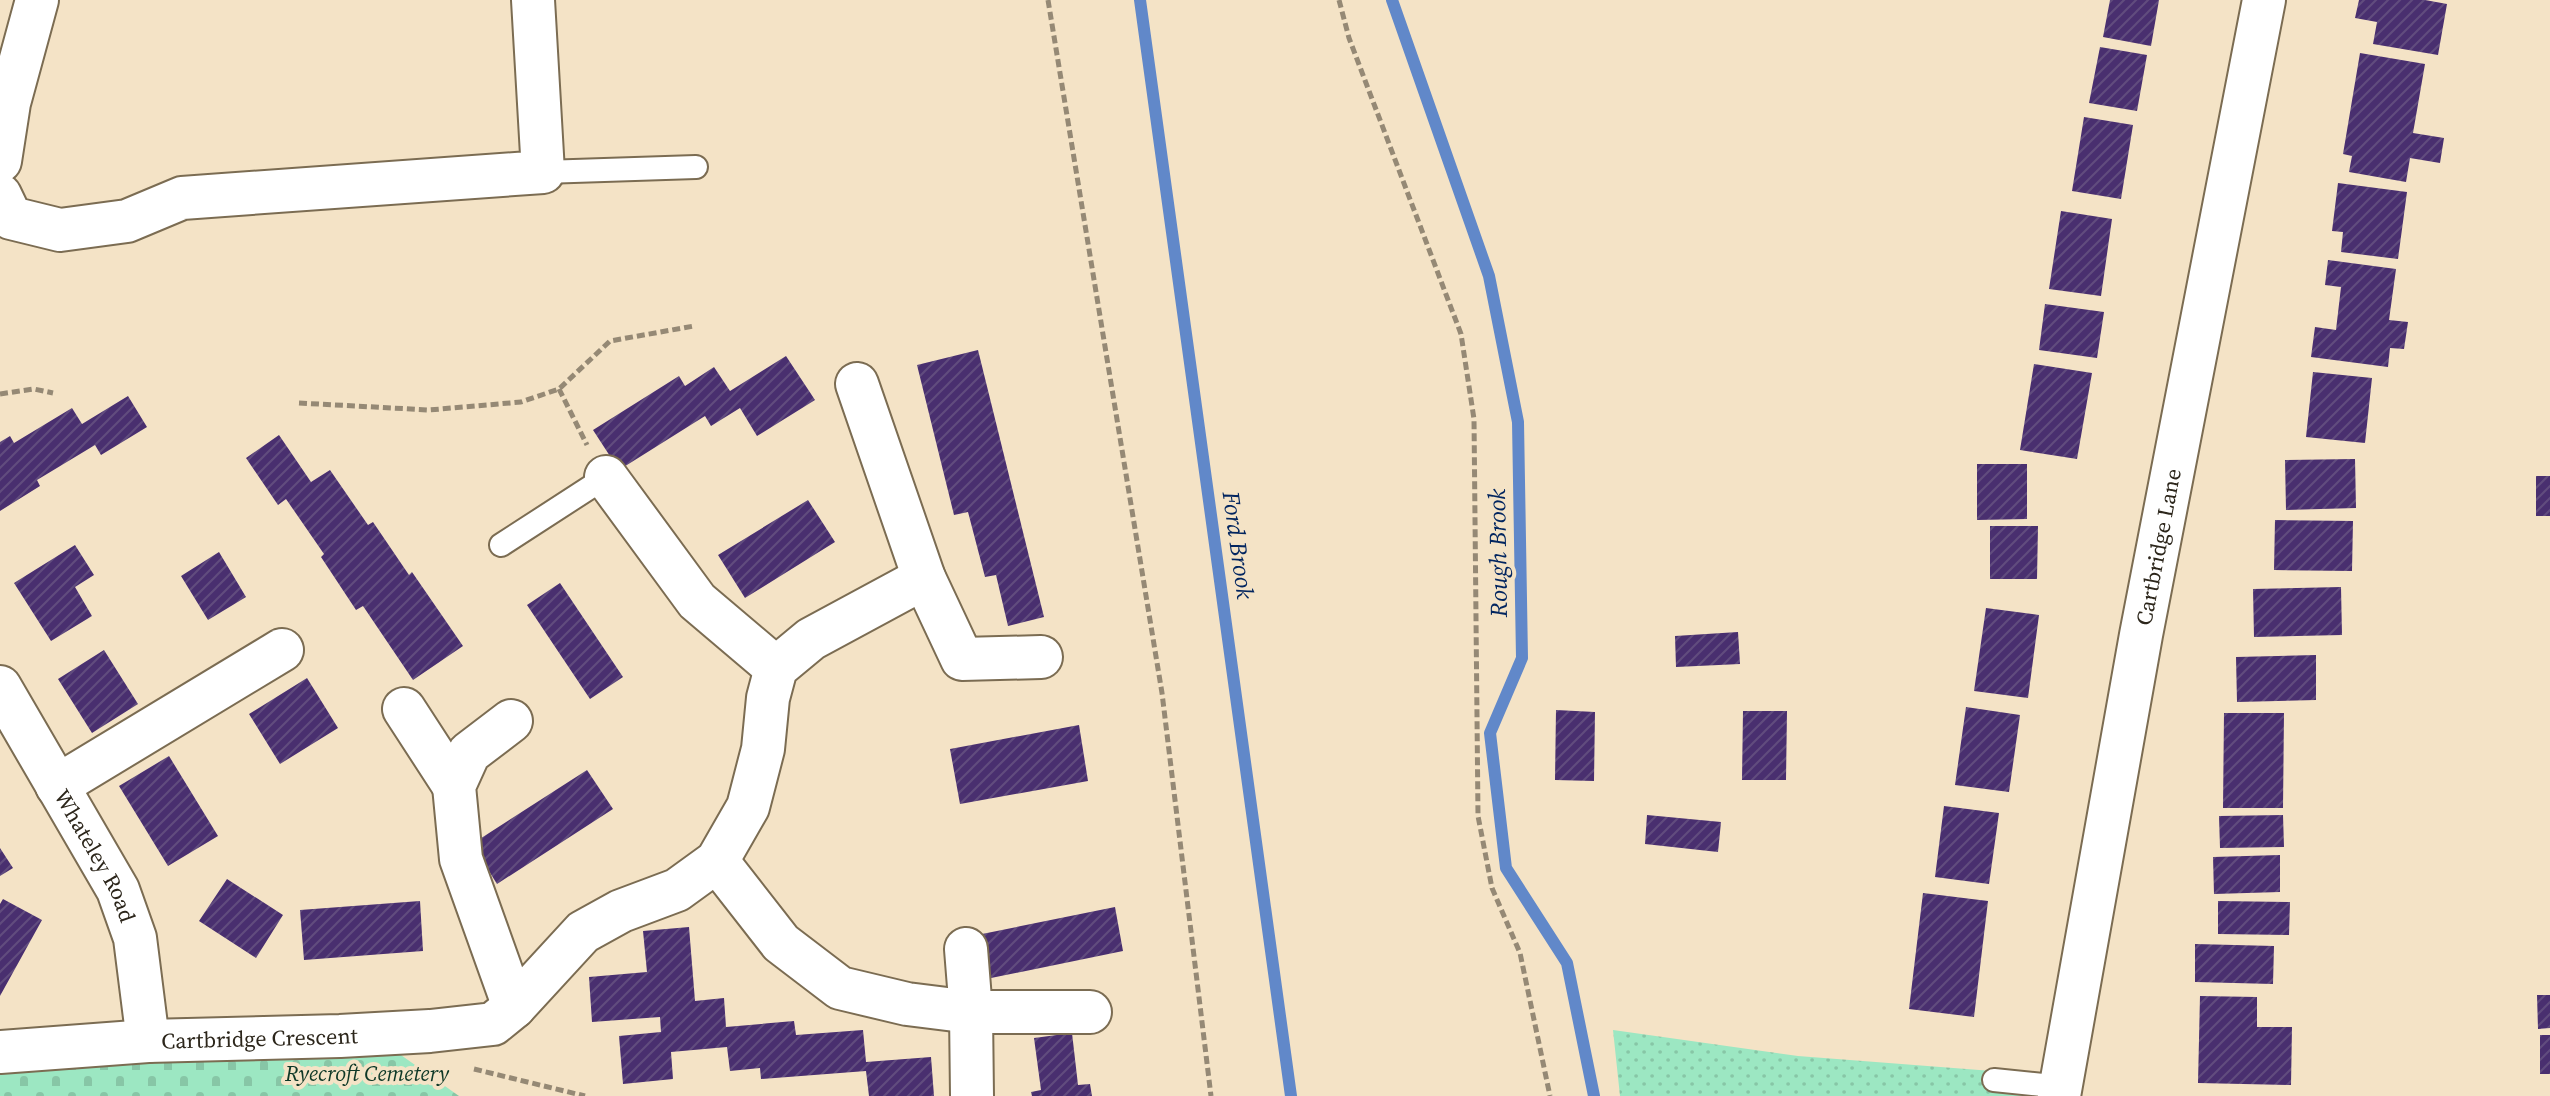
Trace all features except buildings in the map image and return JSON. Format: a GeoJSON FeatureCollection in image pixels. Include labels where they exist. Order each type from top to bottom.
{"type":"FeatureCollection","features":[{"type":"Feature","properties":{"kind":"street"},"geometry":{"type":"LineString","coordinates":[[0,161],[9,103],[37,0]]}},
{"type":"Feature","properties":{"kind":"street"},"geometry":{"type":"LineString","coordinates":[[0,195],[11,218],[60,230],[127,221],[182,198],[543,172],[533,0]]}},
{"type":"Feature","properties":{"kind":"street","name":"Cartbridge Lane"},"geometry":{"type":"LineString","coordinates":[[2060,1091],[2144,620],[2264,0]]}},
{"type":"Feature","properties":{"kind":"street"},"geometry":{"type":"LineString","coordinates":[[857,384],[924,578],[962,659],[1041,657]]}},
{"type":"Feature","properties":{"kind":"street"},"geometry":{"type":"LineString","coordinates":[[606,477],[697,601],[776,668],[811,639],[924,578]]}},
{"type":"Feature","properties":{"kind":"street"},"geometry":{"type":"LineString","coordinates":[[57,786],[282,650]]}},
{"type":"Feature","properties":{"kind":"street","name":"Cartbridge Crescent"},"geometry":{"type":"LineString","coordinates":[[0,1052],[148,1041],[430,1031],[493,1024],[514,1007],[583,932],[621,911],[677,890],[717,861],[748,807],[763,749],[768,698],[776,668]]}},
{"type":"Feature","properties":{"kind":"street","name":"Whateley Road"},"geometry":{"type":"LineString","coordinates":[[0,687],[118,890],[135,938],[148,1041]]}},
{"type":"Feature","properties":{"kind":"street"},"geometry":{"type":"LineString","coordinates":[[404,709],[454,786],[461,859],[514,1007]]}},
{"type":"Feature","properties":{"kind":"street"},"geometry":{"type":"LineString","coordinates":[[454,786],[469,753],[511,721]]}},
{"type":"Feature","properties":{"kind":"street"},"geometry":{"type":"LineString","coordinates":[[717,861],[781,943],[840,988],[907,1004],[971,1012],[1090,1012]]}},
{"type":"Feature","properties":{"kind":"street"},"geometry":{"type":"LineString","coordinates":[[966,949],[971,1012],[972,1096]]}},
{"type":"Feature","properties":{"kind":"lane"},"geometry":{"type":"LineString","coordinates":[[543,172],[696,167]]}},
{"type":"Feature","properties":{"kind":"lane"},"geometry":{"type":"LineString","coordinates":[[501,545],[606,477]]}},
{"type":"Feature","properties":{"kind":"lane"},"geometry":{"type":"LineString","coordinates":[[1994,1080],[2060,1091]]}},
{"type":"Feature","properties":{"kind":"path"},"geometry":{"type":"LineString","coordinates":[[1048,0],[1162,693],[1211,1096]]}},
{"type":"Feature","properties":{"kind":"path"},"geometry":{"type":"LineString","coordinates":[[1339,0],[1349,38],[1461,334],[1474,419],[1478,816],[1492,888],[1520,953],[1550,1096]]}},
{"type":"Feature","properties":{"kind":"path"},"geometry":{"type":"LineString","coordinates":[[299,403],[429,410],[521,402],[559,389],[610,341],[694,326]]}},
{"type":"Feature","properties":{"kind":"path"},"geometry":{"type":"LineString","coordinates":[[0,394],[34,389],[53,393]]}},
{"type":"Feature","properties":{"kind":"path"},"geometry":{"type":"LineString","coordinates":[[559,389],[606,477]]}},
{"type":"Feature","properties":{"kind":"path"},"geometry":{"type":"LineString","coordinates":[[472,1069],[585,1096]]}},
{"type":"Feature","properties":{"kind":"green space"},"geometry":{"type":"Polygon","coordinates":[[[1613,1030],[1798,1056],[2031,1074],[2028,1096],[1620,1096],[1613,1030]]]}},
{"type":"Feature","properties":{"kind":"green space","name":"Ryecroft Cemetery"},"geometry":{"type":"Polygon","coordinates":[[[391,1048],[459,1096],[0,1096],[0,1072],[12,1070],[391,1048]]]}},
{"type":"Feature","properties":{"kind":"waterway","name":"Ford Brook"},"geometry":{"type":"LineString","coordinates":[[1140,0],[1291,1096]]}},
{"type":"Feature","properties":{"kind":"waterway","name":"Rough Brook"},"geometry":{"type":"LineString","coordinates":[[1392,0],[1489,276],[1518,422],[1522,658],[1490,733],[1506,868],[1567,963],[1594,1096]]}}]}
